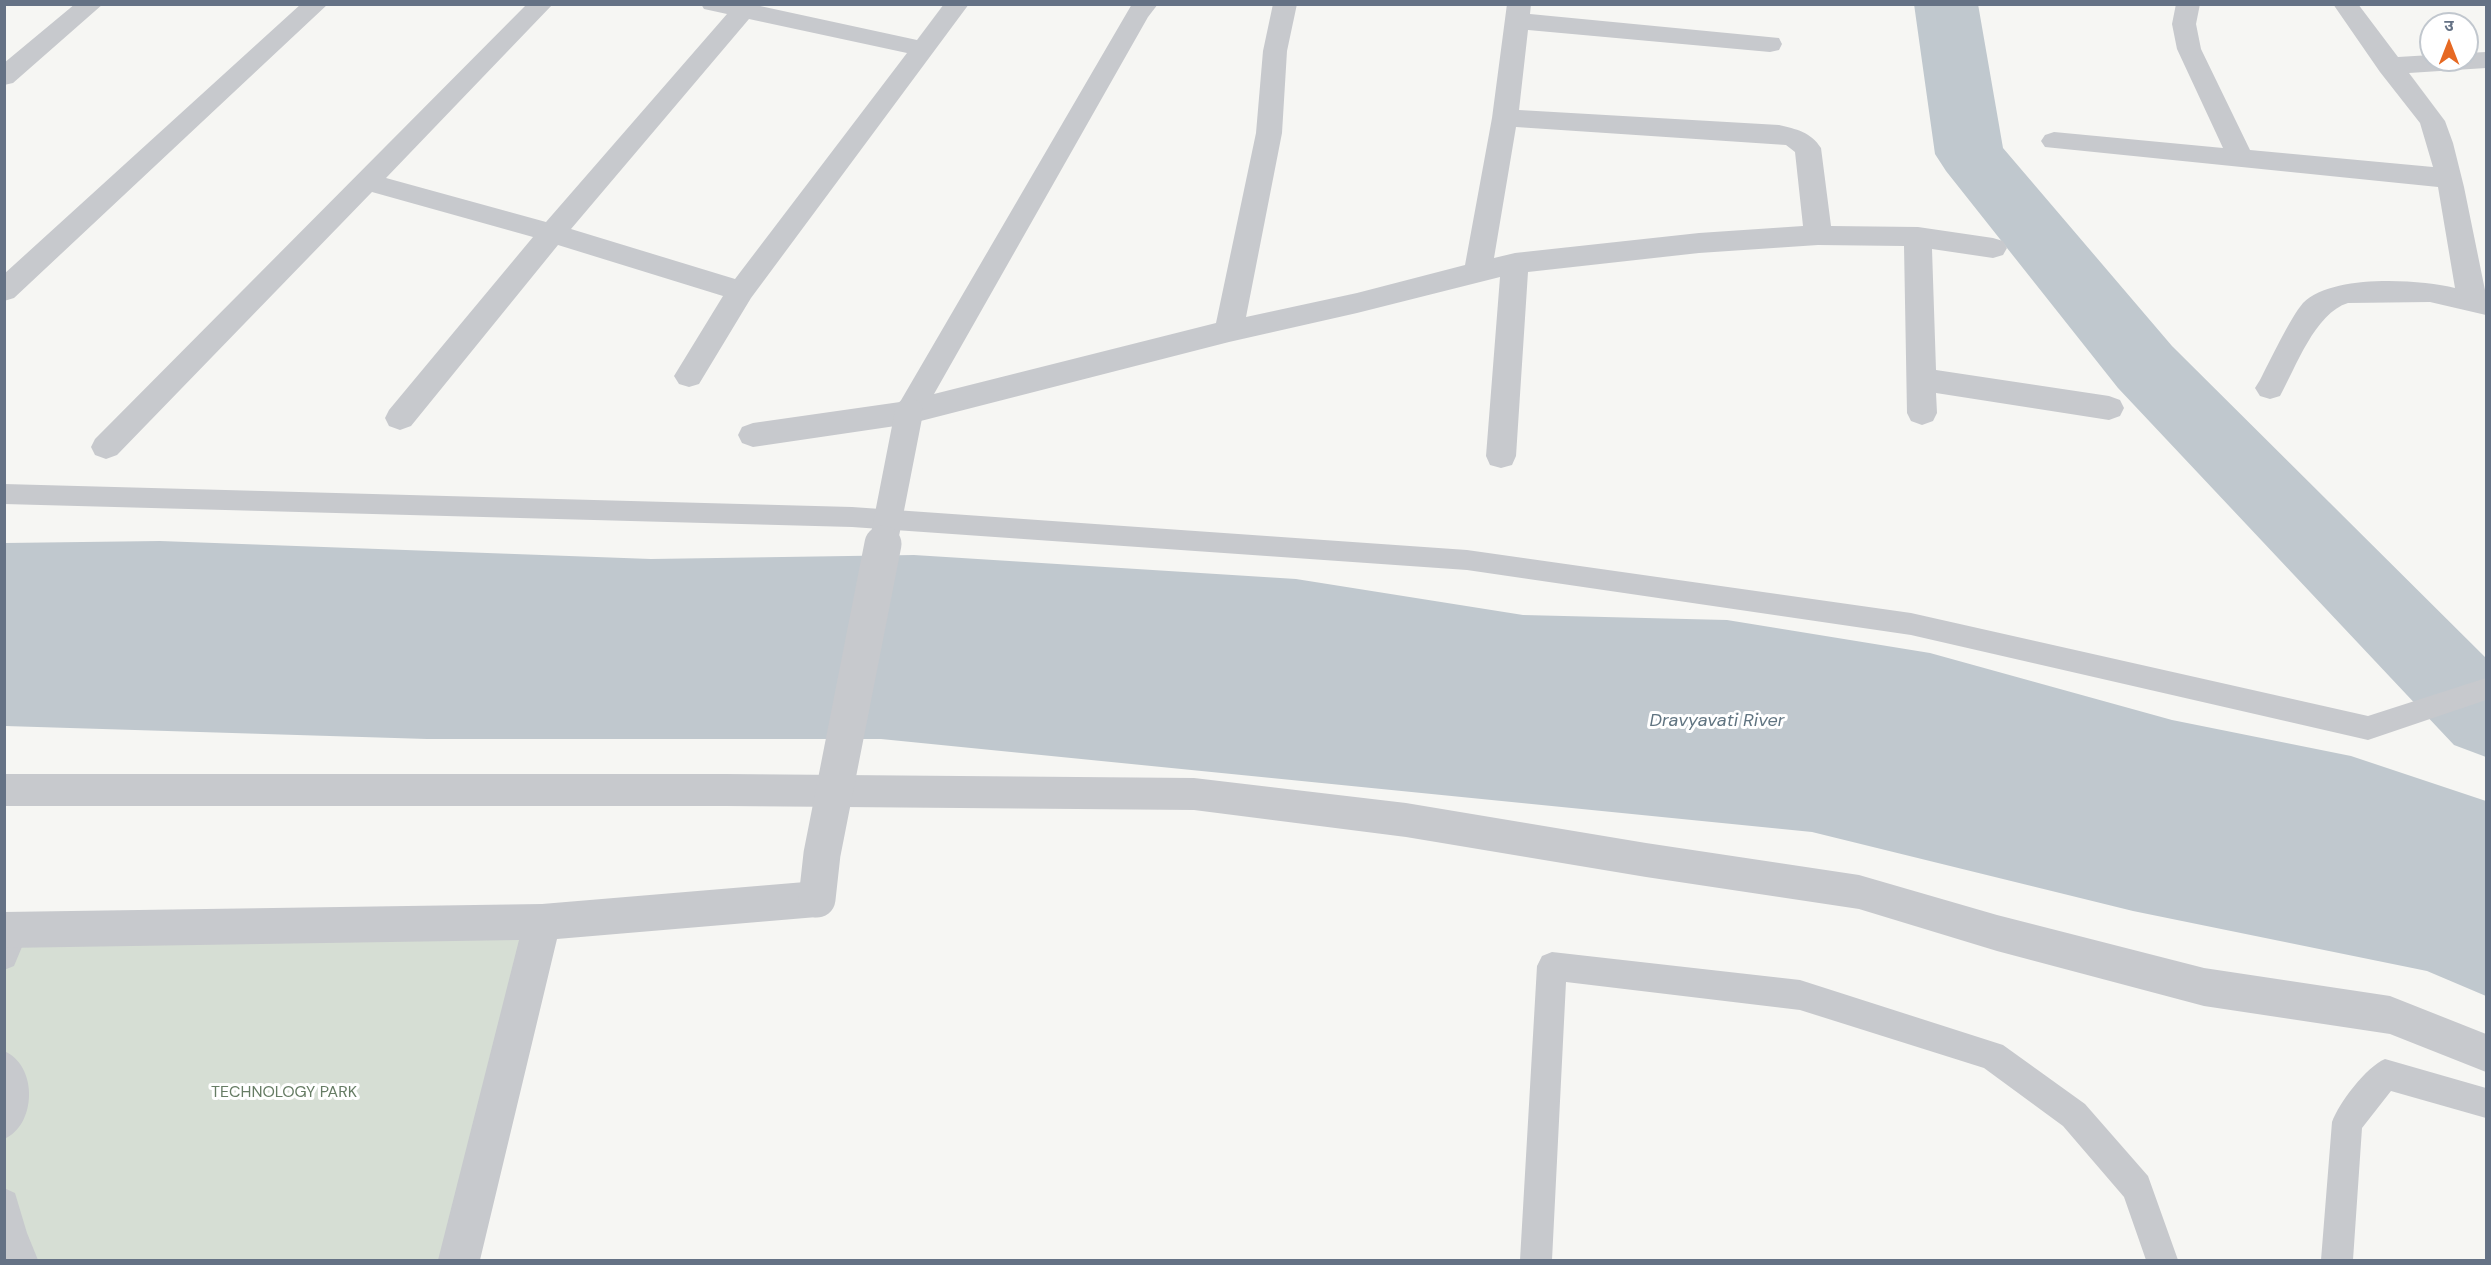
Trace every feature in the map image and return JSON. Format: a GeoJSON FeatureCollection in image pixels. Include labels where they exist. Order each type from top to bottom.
{"type":"FeatureCollection","features":[{"type":"Feature","properties":{"kind":"street"},"geometry":{"type":"LineString","coordinates":[[4,77],[92,4]]}},
{"type":"Feature","properties":{"kind":"street"},"geometry":{"type":"LineString","coordinates":[[4,291],[316,4]]}},
{"type":"Feature","properties":{"kind":"street"},"geometry":{"type":"LineString","coordinates":[[106,447],[541,4]]}},
{"type":"Feature","properties":{"kind":"street"},"geometry":{"type":"LineString","coordinates":[[713,4],[746,8],[924,49]]}},
{"type":"Feature","properties":{"kind":"street"},"geometry":{"type":"LineString","coordinates":[[689,376],[741,291],[957,4]]}},
{"type":"Feature","properties":{"kind":"street"},"geometry":{"type":"LineString","coordinates":[[8,938],[542,922],[817,899],[822,854],[909,412],[1138,13],[1146,4]]}},
{"type":"Feature","properties":{"kind":"street"},"geometry":{"type":"LineString","coordinates":[[2188,4],[2184,24],[2188,49],[2241,158]]}},
{"type":"Feature","properties":{"kind":"street"},"geometry":{"type":"LineString","coordinates":[[2270,388],[2312,312],[2327,299],[2348,293],[2396,291],[2430,292],[2479,303],[2440,142],[2432,121],[2418,99],[2390,66],[2345,4]]}},
{"type":"Feature","properties":{"kind":"street"},"geometry":{"type":"LineString","coordinates":[[1228,331],[1269,133],[1279,5]]}},
{"type":"Feature","properties":{"kind":"street"},"geometry":{"type":"LineString","coordinates":[[400,418],[552,233],[746,8]]}},
{"type":"Feature","properties":{"kind":"street"},"geometry":{"type":"LineString","coordinates":[[1478,272],[1505,117],[1518,13],[1770,44]]}},
{"type":"Feature","properties":{"kind":"street"},"geometry":{"type":"LineString","coordinates":[[2390,66],[2487,60]]}},
{"type":"Feature","properties":{"kind":"street"},"geometry":{"type":"LineString","coordinates":[[1505,117],[1779,134],[1795,138],[1808,148],[1818,235]]}},
{"type":"Feature","properties":{"kind":"street"},"geometry":{"type":"LineString","coordinates":[[2054,141],[2448,178]]}},
{"type":"Feature","properties":{"kind":"street"},"geometry":{"type":"LineString","coordinates":[[368,182],[552,233],[741,291]]}},
{"type":"Feature","properties":{"kind":"street"},"geometry":{"type":"LineString","coordinates":[[753,435],[909,412],[1228,331],[1357,303],[1515,263],[1700,243],[1818,235],[1918,237],[1993,248]]}},
{"type":"Feature","properties":{"kind":"street"},"geometry":{"type":"LineString","coordinates":[[1918,237],[1922,413]]}},
{"type":"Feature","properties":{"kind":"street"},"geometry":{"type":"LineString","coordinates":[[1501,456],[1515,263]]}},
{"type":"Feature","properties":{"kind":"street"},"geometry":{"type":"LineString","coordinates":[[1921,379],[2109,408]]}},
{"type":"Feature","properties":{"kind":"street"},"geometry":{"type":"LineString","coordinates":[[4,790],[726,790],[1194,794],[1406,820],[1646,860],[1859,892],[1997,933],[2204,987],[2390,1015],[2487,1053]]}},
{"type":"Feature","properties":{"kind":"street"},"geometry":{"type":"LineString","coordinates":[[459,1260],[542,922]]}},
{"type":"Feature","properties":{"kind":"lane"},"geometry":{"type":"LineString","coordinates":[[4,494],[852,517],[1467,561],[1911,624],[2368,728],[2487,689]]}},
{"type":"Feature","properties":{"kind":"lane"},"geometry":{"type":"LineString","coordinates":[[1536,1260],[1552,966],[1800,995],[1992,1056],[2074,1115],[2137,1187],[2162,1260]]}},
{"type":"Feature","properties":{"kind":"lane"},"geometry":{"type":"LineString","coordinates":[[4,1066],[9,1070],[15,1084],[14,1102],[4,1124]]}},
{"type":"Feature","properties":{"kind":"lane"},"geometry":{"type":"LineString","coordinates":[[2337,1260],[2347,1122],[2385,1074],[2487,1103]]}},
{"type":"Feature","properties":{"kind":"lane"},"geometry":{"type":"LineString","coordinates":[[4,1204],[11,1235],[22,1260]]}},
{"type":"Feature","properties":{"kind":"green space","name":"TECHNOLOGY PARK"},"geometry":{"type":"Polygon","coordinates":[[[542,922],[454,1260],[5,1260],[4,930],[542,922]]]}},
{"type":"Feature","properties":{"kind":"water","name":"Dravyavati River"},"geometry":{"type":"Polygon","coordinates":[[[160,541],[651,559],[914,555],[1296,579],[1523,615],[1727,620],[1930,653],[2172,720],[2351,756],[2486,801],[2486,996],[2427,971],[2133,911],[1812,832],[881,739],[427,739],[5,726],[5,543],[160,541]]]}},
{"type":"Feature","properties":{"kind":"waterway"},"geometry":{"type":"LineString","coordinates":[[1946,4],[1970,154],[2145,367],[2486,717]]}}]}
